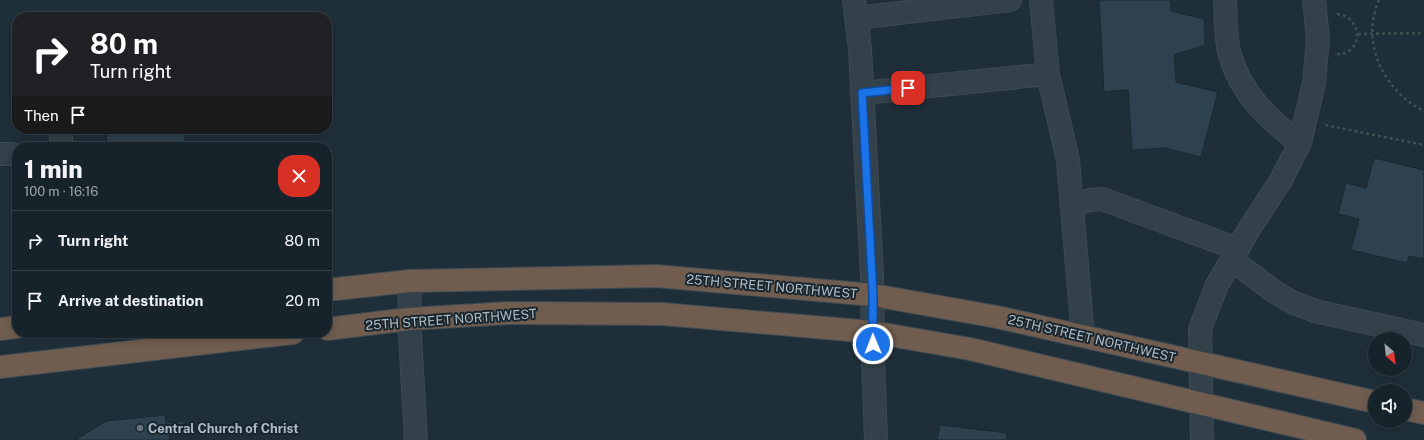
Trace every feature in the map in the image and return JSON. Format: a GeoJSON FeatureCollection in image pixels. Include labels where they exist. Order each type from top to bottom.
{"type":"FeatureCollection","features":[{"type":"Feature","properties":{"kind":"highway","name":"25TH STREET NORTHWEST"},"geometry":{"type":"LineString","coordinates":[[332,289],[410,280],[656,276],[873,295],[997,316],[1368,400]]}},
{"type":"Feature","properties":{"kind":"highway","name":"25TH STREET NORTHWEST"},"geometry":{"type":"LineString","coordinates":[[332,328],[409,319],[509,313],[662,314],[872,332],[970,349],[1201,402],[1355,440]]}},
{"type":"Feature","properties":{"kind":"highway"},"geometry":{"type":"LineString","coordinates":[[0,329],[12,328]]}},
{"type":"Feature","properties":{"kind":"highway"},"geometry":{"type":"LineString","coordinates":[[0,367],[250,338]]}},
{"type":"Feature","properties":{"kind":"highway"},"geometry":{"type":"LineString","coordinates":[[1412,410],[1424,413]]}},
{"type":"Feature","properties":{"kind":"street"},"geometry":{"type":"LineString","coordinates":[[876,440],[872,332],[873,295],[860,49],[855,9],[1010,0]]}},
{"type":"Feature","properties":{"kind":"street"},"geometry":{"type":"LineString","coordinates":[[1041,0],[1048,74],[1068,160],[1083,336]]}},
{"type":"Feature","properties":{"kind":"street"},"geometry":{"type":"LineString","coordinates":[[1225,0],[1227,36],[1230,55],[1238,74],[1266,116],[1300,142]]}},
{"type":"Feature","properties":{"kind":"street"},"geometry":{"type":"LineString","coordinates":[[1202,440],[1200,329],[1217,286],[1281,180],[1300,142],[1314,83],[1316,54],[1315,7]]}},
{"type":"Feature","properties":{"kind":"street"},"geometry":{"type":"LineString","coordinates":[[862,93],[1048,74]]}},
{"type":"Feature","properties":{"kind":"street"},"geometry":{"type":"LineString","coordinates":[[0,154],[12,154]]}},
{"type":"Feature","properties":{"kind":"street"},"geometry":{"type":"LineString","coordinates":[[1072,205],[1090,200],[1102,199],[1235,254],[1275,292],[1292,302],[1315,311],[1424,335]]}},
{"type":"Feature","properties":{"kind":"street"},"geometry":{"type":"LineString","coordinates":[[410,280],[409,319],[416,440]]}},
{"type":"Feature","properties":{"kind":"path"},"geometry":{"type":"LineString","coordinates":[[1378,0],[1375,8],[1372,34],[1377,61],[1390,85],[1410,104],[1424,110]]}},
{"type":"Feature","properties":{"kind":"path"},"geometry":{"type":"LineString","coordinates":[[1315,7],[1343,15],[1354,23],[1358,34],[1355,46],[1344,54],[1316,54]]}},
{"type":"Feature","properties":{"kind":"path"},"geometry":{"type":"LineString","coordinates":[[1358,34],[1424,33]]}},
{"type":"Feature","properties":{"kind":"path"},"geometry":{"type":"LineString","coordinates":[[1305,121],[1424,145]]}},
{"type":"Feature","properties":{"kind":"building"},"geometry":{"type":"Polygon","coordinates":[[[1099,0],[1171,0],[1171,11],[1204,19],[1205,45],[1174,55],[1176,82],[1218,92],[1201,157],[1165,148],[1132,150],[1128,90],[1104,92],[1099,0]]]}},
{"type":"Feature","properties":{"kind":"building"},"geometry":{"type":"Polygon","coordinates":[[[106,134],[185,134],[185,142],[107,142],[106,134]]]}},
{"type":"Feature","properties":{"kind":"building"},"geometry":{"type":"Polygon","coordinates":[[[1374,158],[1424,170],[1424,259],[1409,256],[1407,263],[1351,250],[1359,219],[1338,214],[1346,183],[1366,188],[1374,158]]]}},
{"type":"Feature","properties":{"kind":"building","name":"Central Church of Christ"},"geometry":{"type":"Polygon","coordinates":[[[165,415],[166,423],[184,421],[186,433],[169,435],[170,440],[75,440],[106,421],[165,415]]]}},
{"type":"Feature","properties":{"kind":"building"},"geometry":{"type":"Polygon","coordinates":[[[940,425],[1007,433],[1007,440],[937,440],[940,425]]]}},
{"type":"Feature","properties":{"kind":"place","name":"Central Church of Christ"},"geometry":{"type":"Point","coordinates":[140,428]}},
{"type":"Feature","properties":{"kind":"route"},"geometry":{"type":"LineString","coordinates":[[873,344],[873,295],[862,93],[908,88]]}}]}
